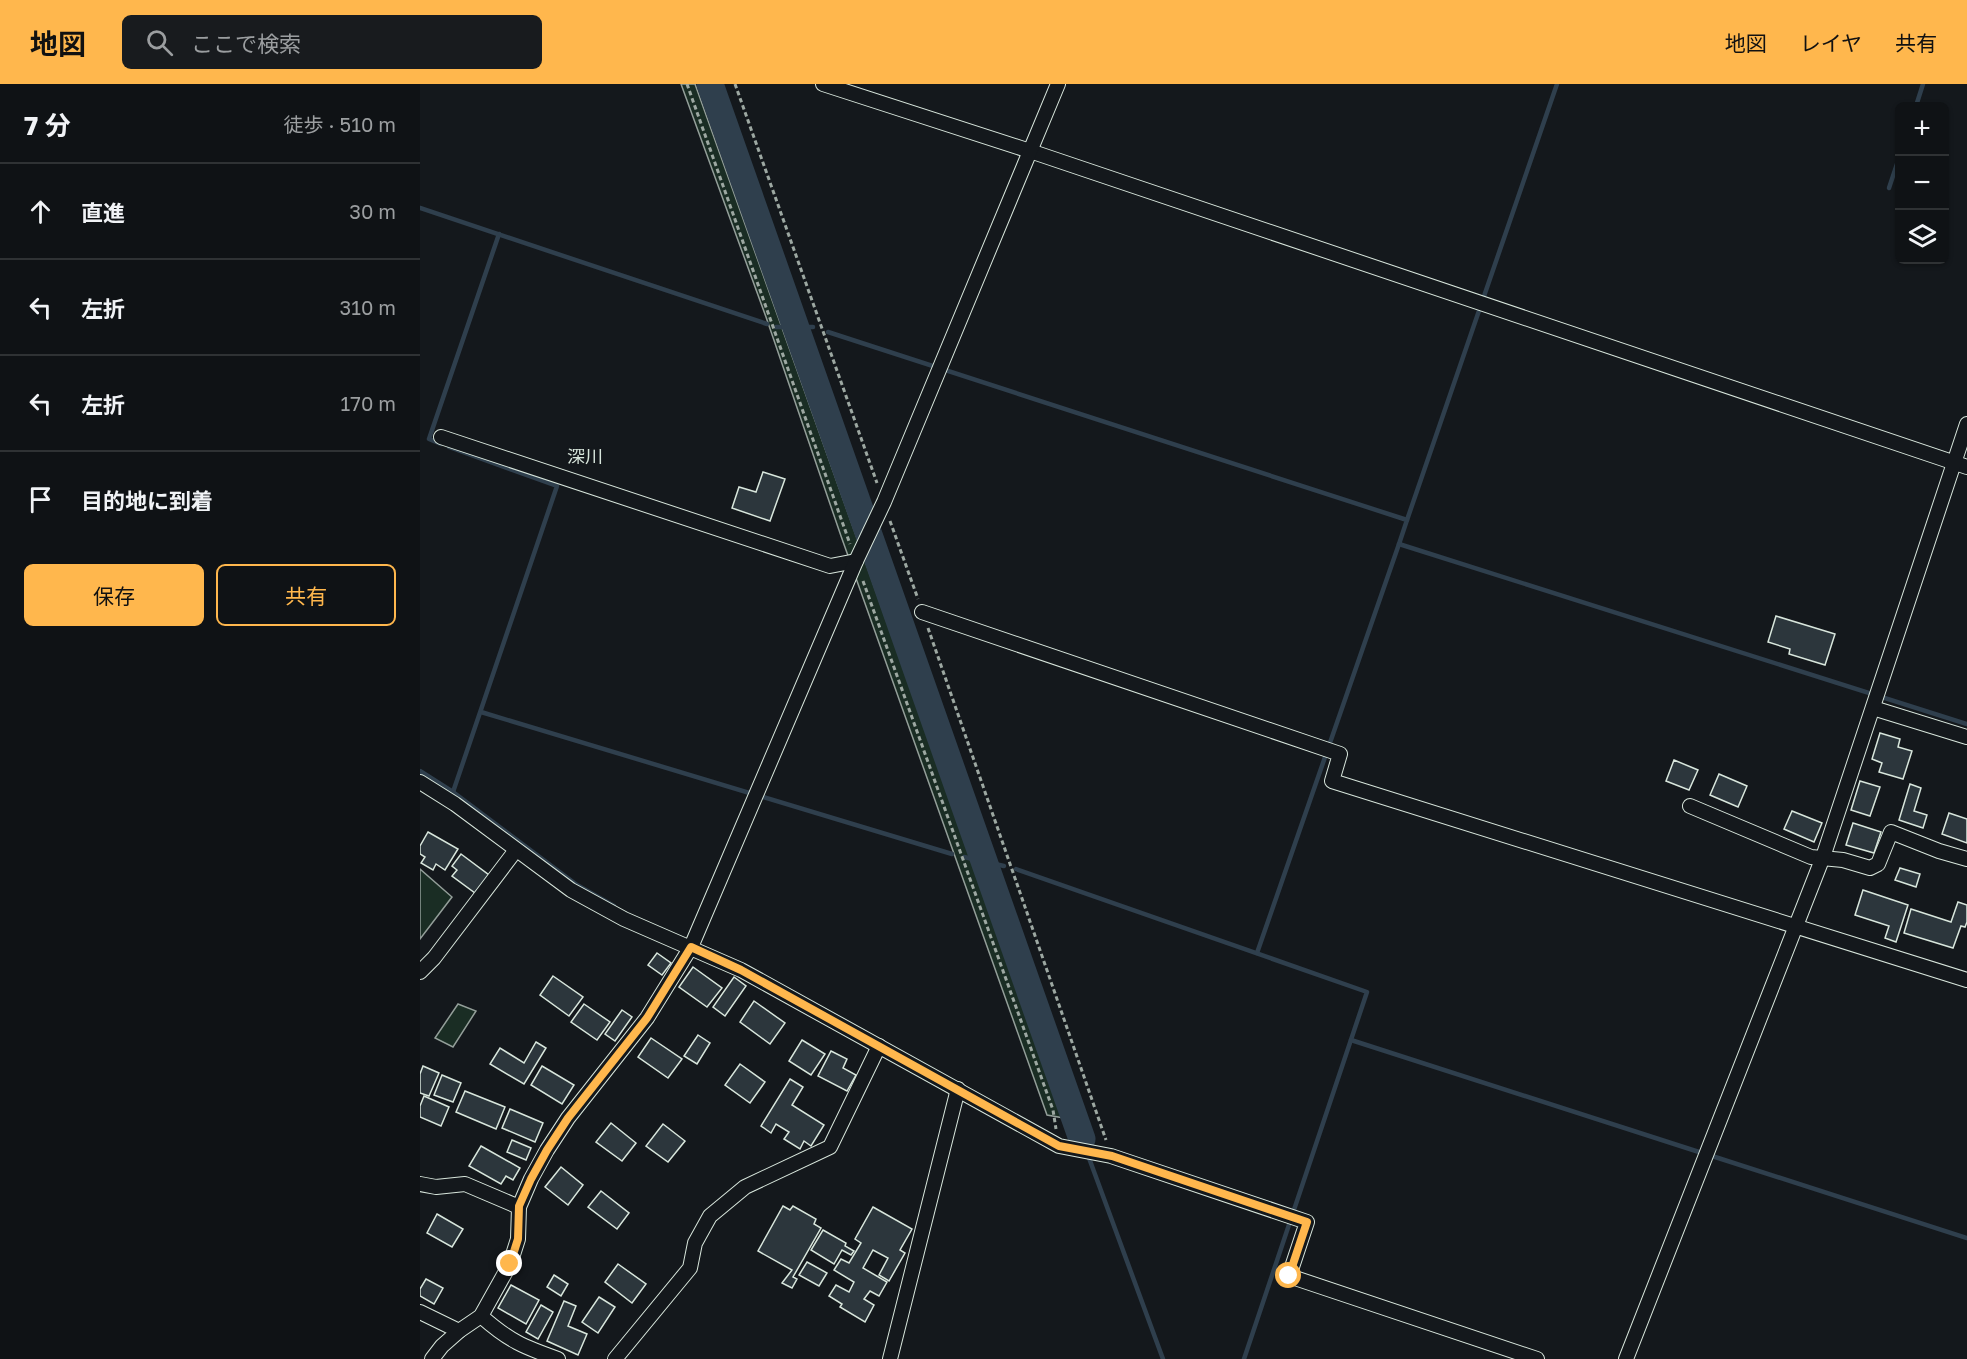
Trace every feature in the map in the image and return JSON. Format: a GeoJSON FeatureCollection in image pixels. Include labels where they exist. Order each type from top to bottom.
{"type":"FeatureCollection","features":[{"type":"Feature","properties":{"kind":"street"},"geometry":{"type":"LineString","coordinates":[[823,84],[1030,151],[1961,464]]}},
{"type":"Feature","properties":{"kind":"street"},"geometry":{"type":"LineString","coordinates":[[432,1359],[442,1346],[459,1331],[481,1316],[510,1264],[518,1239],[519,1206],[531,1179],[568,1118],[647,1018],[691,947],[856,561],[884,502],[1058,84]]}},
{"type":"Feature","properties":{"kind":"street"},"geometry":{"type":"LineString","coordinates":[[1626,1359],[1823,857],[1876,699],[1961,464],[1967,424]]}},
{"type":"Feature","properties":{"kind":"street"},"geometry":{"type":"LineString","coordinates":[[441,437],[830,566],[856,561]]}},
{"type":"Feature","properties":{"kind":"street"},"geometry":{"type":"LineString","coordinates":[[922,612],[1340,754],[1332,781],[1967,980]]}},
{"type":"Feature","properties":{"kind":"street"},"geometry":{"type":"LineString","coordinates":[[1876,699],[1967,737]]}},
{"type":"Feature","properties":{"kind":"street"},"geometry":{"type":"LineString","coordinates":[[420,782],[456,804],[571,890],[624,919],[741,970],[1059,1146],[1112,1156],[1307,1222],[1289,1276],[1537,1359]]}},
{"type":"Feature","properties":{"kind":"street"},"geometry":{"type":"LineString","coordinates":[[1690,806],[1811,857],[1843,860],[1870,868],[1878,864],[1891,832],[1939,851],[1967,859]]}},
{"type":"Feature","properties":{"kind":"street"},"geometry":{"type":"LineString","coordinates":[[420,972],[434,958],[516,850]]}},
{"type":"Feature","properties":{"kind":"street"},"geometry":{"type":"LineString","coordinates":[[615,1359],[690,1268],[695,1243],[711,1216],[745,1187],[830,1148],[879,1046]]}},
{"type":"Feature","properties":{"kind":"street"},"geometry":{"type":"LineString","coordinates":[[890,1359],[958,1089]]}},
{"type":"Feature","properties":{"kind":"street"},"geometry":{"type":"LineString","coordinates":[[420,1184],[436,1187],[465,1184],[519,1206]]}},
{"type":"Feature","properties":{"kind":"street"},"geometry":{"type":"LineString","coordinates":[[420,1312],[459,1331]]}},
{"type":"Feature","properties":{"kind":"street"},"geometry":{"type":"LineString","coordinates":[[481,1316],[501,1334],[520,1346],[558,1359]]}},
{"type":"Feature","properties":{"kind":"path"},"geometry":{"type":"LineString","coordinates":[[687,84],[1053,1110],[1059,1146]]}},
{"type":"Feature","properties":{"kind":"green space"},"geometry":{"type":"Polygon","coordinates":[[[681,84],[695,84],[1064,1118],[1047,1115],[841,536],[766,317],[681,84]]]}},
{"type":"Feature","properties":{"kind":"green space"},"geometry":{"type":"Polygon","coordinates":[[[420,869],[452,897],[420,939],[420,869]]]}},
{"type":"Feature","properties":{"kind":"green space"},"geometry":{"type":"Polygon","coordinates":[[[458,1004],[476,1011],[453,1047],[435,1038],[458,1004]]]}},
{"type":"Feature","properties":{"kind":"building"},"geometry":{"type":"Polygon","coordinates":[[[763,472],[785,479],[770,521],[732,508],[739,487],[756,492],[763,472]]]}},
{"type":"Feature","properties":{"kind":"building"},"geometry":{"type":"Polygon","coordinates":[[[1776,616],[1835,634],[1825,665],[1789,654],[1790,649],[1768,642],[1776,616]]]}},
{"type":"Feature","properties":{"kind":"building"},"geometry":{"type":"Polygon","coordinates":[[[1880,733],[1900,739],[1898,747],[1912,751],[1903,779],[1879,772],[1882,763],[1872,759],[1880,733]]]}},
{"type":"Feature","properties":{"kind":"building"},"geometry":{"type":"Polygon","coordinates":[[[1674,760],[1698,770],[1689,790],[1666,781],[1674,760]]]}},
{"type":"Feature","properties":{"kind":"building"},"geometry":{"type":"Polygon","coordinates":[[[1719,774],[1747,786],[1738,807],[1710,795],[1719,774]]]}},
{"type":"Feature","properties":{"kind":"building"},"geometry":{"type":"Polygon","coordinates":[[[1860,781],[1880,787],[1870,816],[1851,810],[1860,781]]]}},
{"type":"Feature","properties":{"kind":"building"},"geometry":{"type":"Polygon","coordinates":[[[1910,784],[1921,788],[1914,811],[1927,815],[1923,828],[1899,820],[1910,784]]]}},
{"type":"Feature","properties":{"kind":"building"},"geometry":{"type":"Polygon","coordinates":[[[1792,811],[1822,823],[1814,842],[1784,829],[1792,811]]]}},
{"type":"Feature","properties":{"kind":"building"},"geometry":{"type":"Polygon","coordinates":[[[1949,813],[1967,819],[1967,843],[1942,834],[1949,813]]]}},
{"type":"Feature","properties":{"kind":"building"},"geometry":{"type":"Polygon","coordinates":[[[1853,823],[1881,832],[1874,853],[1846,845],[1853,823]]]}},
{"type":"Feature","properties":{"kind":"building"},"geometry":{"type":"Polygon","coordinates":[[[428,832],[458,849],[445,870],[436,864],[433,870],[421,863],[425,857],[420,854],[420,846],[428,832]]]}},
{"type":"Feature","properties":{"kind":"building"},"geometry":{"type":"Polygon","coordinates":[[[461,854],[489,875],[475,893],[452,876],[457,870],[452,866],[461,854]]]}},
{"type":"Feature","properties":{"kind":"building"},"geometry":{"type":"Polygon","coordinates":[[[1900,868],[1920,874],[1916,887],[1895,880],[1900,868]]]}},
{"type":"Feature","properties":{"kind":"building"},"geometry":{"type":"Polygon","coordinates":[[[1863,890],[1908,905],[1896,942],[1885,938],[1889,926],[1855,915],[1863,890]]]}},
{"type":"Feature","properties":{"kind":"building"},"geometry":{"type":"Polygon","coordinates":[[[1958,902],[1967,905],[1967,922],[1965,927],[1961,926],[1953,948],[1904,933],[1911,909],[1951,922],[1958,902]]]}},
{"type":"Feature","properties":{"kind":"building"},"geometry":{"type":"Polygon","coordinates":[[[657,953],[671,963],[662,975],[648,965],[657,953]]]}},
{"type":"Feature","properties":{"kind":"building"},"geometry":{"type":"Polygon","coordinates":[[[693,967],[722,988],[707,1007],[679,987],[693,967]]]}},
{"type":"Feature","properties":{"kind":"building"},"geometry":{"type":"Polygon","coordinates":[[[553,976],[583,997],[569,1016],[540,995],[553,976]]]}},
{"type":"Feature","properties":{"kind":"building"},"geometry":{"type":"Polygon","coordinates":[[[734,977],[746,986],[725,1016],[713,1007],[734,977]]]}},
{"type":"Feature","properties":{"kind":"building"},"geometry":{"type":"Polygon","coordinates":[[[754,1001],[785,1023],[770,1044],[740,1022],[754,1001]]]}},
{"type":"Feature","properties":{"kind":"building"},"geometry":{"type":"Polygon","coordinates":[[[584,1004],[610,1022],[597,1040],[571,1022],[584,1004]]]}},
{"type":"Feature","properties":{"kind":"building"},"geometry":{"type":"Polygon","coordinates":[[[622,1010],[632,1017],[615,1041],[605,1034],[622,1010]]]}},
{"type":"Feature","properties":{"kind":"building"},"geometry":{"type":"Polygon","coordinates":[[[698,1035],[710,1043],[697,1064],[684,1056],[698,1035]]]}},
{"type":"Feature","properties":{"kind":"building"},"geometry":{"type":"Polygon","coordinates":[[[651,1038],[682,1059],[668,1078],[638,1057],[651,1038]]]}},
{"type":"Feature","properties":{"kind":"building"},"geometry":{"type":"Polygon","coordinates":[[[802,1040],[825,1054],[811,1075],[789,1061],[802,1040]]]}},
{"type":"Feature","properties":{"kind":"building"},"geometry":{"type":"Polygon","coordinates":[[[536,1042],[546,1048],[524,1084],[490,1064],[500,1048],[524,1063],[536,1042]]]}},
{"type":"Feature","properties":{"kind":"building"},"geometry":{"type":"Polygon","coordinates":[[[831,1051],[847,1059],[843,1068],[856,1075],[847,1091],[818,1076],[831,1051]]]}},
{"type":"Feature","properties":{"kind":"building"},"geometry":{"type":"Polygon","coordinates":[[[740,1064],[765,1082],[750,1103],[725,1085],[740,1064]]]}},
{"type":"Feature","properties":{"kind":"building"},"geometry":{"type":"Polygon","coordinates":[[[423,1066],[439,1073],[429,1096],[420,1093],[420,1074],[423,1066]]]}},
{"type":"Feature","properties":{"kind":"building"},"geometry":{"type":"Polygon","coordinates":[[[542,1066],[574,1085],[562,1104],[531,1085],[542,1066]]]}},
{"type":"Feature","properties":{"kind":"building"},"geometry":{"type":"Polygon","coordinates":[[[442,1075],[461,1083],[453,1102],[434,1095],[442,1075]]]}},
{"type":"Feature","properties":{"kind":"building"},"geometry":{"type":"Polygon","coordinates":[[[790,1079],[803,1087],[792,1105],[824,1125],[811,1146],[804,1141],[800,1149],[784,1139],[789,1132],[776,1124],[771,1133],[761,1126],[790,1079]]]}},
{"type":"Feature","properties":{"kind":"building"},"geometry":{"type":"Polygon","coordinates":[[[465,1091],[505,1107],[496,1129],[456,1112],[465,1091]]]}},
{"type":"Feature","properties":{"kind":"building"},"geometry":{"type":"Polygon","coordinates":[[[424,1096],[449,1107],[441,1126],[420,1117],[420,1106],[424,1096]]]}},
{"type":"Feature","properties":{"kind":"building"},"geometry":{"type":"Polygon","coordinates":[[[510,1109],[543,1123],[535,1142],[502,1128],[510,1109]]]}},
{"type":"Feature","properties":{"kind":"building"},"geometry":{"type":"Polygon","coordinates":[[[611,1123],[636,1143],[622,1161],[596,1142],[611,1123]]]}},
{"type":"Feature","properties":{"kind":"building"},"geometry":{"type":"Polygon","coordinates":[[[663,1124],[685,1141],[668,1162],[646,1146],[663,1124]]]}},
{"type":"Feature","properties":{"kind":"building"},"geometry":{"type":"Polygon","coordinates":[[[512,1140],[531,1148],[526,1160],[507,1152],[512,1140]]]}},
{"type":"Feature","properties":{"kind":"building"},"geometry":{"type":"Polygon","coordinates":[[[481,1146],[520,1168],[513,1180],[506,1176],[501,1184],[469,1166],[481,1146]]]}},
{"type":"Feature","properties":{"kind":"building"},"geometry":{"type":"Polygon","coordinates":[[[561,1167],[583,1185],[568,1205],[545,1187],[561,1167]]]}},
{"type":"Feature","properties":{"kind":"building"},"geometry":{"type":"Polygon","coordinates":[[[601,1191],[629,1213],[617,1229],[588,1207],[601,1191]]]}},
{"type":"Feature","properties":{"kind":"building"},"geometry":{"type":"Polygon","coordinates":[[[783,1206],[790,1210],[793,1206],[816,1219],[814,1224],[821,1228],[793,1277],[797,1279],[792,1288],[782,1283],[792,1270],[758,1251],[783,1206]]]}},
{"type":"Feature","properties":{"kind":"building"},"geometry":{"type":"Polygon","coordinates":[[[873,1207],[912,1229],[900,1250],[905,1253],[889,1281],[879,1275],[888,1258],[873,1250],[863,1268],[887,1282],[879,1296],[870,1291],[864,1299],[874,1305],[865,1322],[840,1307],[842,1304],[829,1296],[836,1285],[849,1292],[854,1282],[834,1270],[841,1259],[849,1263],[861,1243],[855,1239],[873,1207]]]}},
{"type":"Feature","properties":{"kind":"building"},"geometry":{"type":"Polygon","coordinates":[[[437,1214],[463,1229],[452,1247],[427,1233],[437,1214]]]}},
{"type":"Feature","properties":{"kind":"building"},"geometry":{"type":"Polygon","coordinates":[[[823,1230],[846,1243],[845,1246],[854,1251],[851,1255],[842,1250],[834,1264],[811,1250],[823,1230]]]}},
{"type":"Feature","properties":{"kind":"building"},"geometry":{"type":"Polygon","coordinates":[[[807,1262],[827,1273],[819,1286],[799,1275],[807,1262]]]}},
{"type":"Feature","properties":{"kind":"building"},"geometry":{"type":"Polygon","coordinates":[[[618,1264],[646,1284],[632,1303],[605,1282],[618,1264]]]}},
{"type":"Feature","properties":{"kind":"building"},"geometry":{"type":"Polygon","coordinates":[[[554,1275],[568,1284],[561,1296],[547,1287],[554,1275]]]}},
{"type":"Feature","properties":{"kind":"building"},"geometry":{"type":"Polygon","coordinates":[[[426,1279],[443,1288],[434,1304],[420,1296],[420,1289],[426,1279]]]}},
{"type":"Feature","properties":{"kind":"building"},"geometry":{"type":"Polygon","coordinates":[[[511,1285],[539,1300],[526,1324],[498,1308],[511,1285]]]}},
{"type":"Feature","properties":{"kind":"building"},"geometry":{"type":"Polygon","coordinates":[[[599,1297],[615,1307],[598,1333],[582,1322],[599,1297]]]}},
{"type":"Feature","properties":{"kind":"building"},"geometry":{"type":"Polygon","coordinates":[[[564,1301],[576,1306],[568,1326],[587,1334],[578,1355],[547,1341],[564,1301]]]}},
{"type":"Feature","properties":{"kind":"building"},"geometry":{"type":"Polygon","coordinates":[[[541,1305],[553,1312],[538,1339],[526,1332],[541,1305]]]}},
{"type":"Feature","properties":{"kind":"waterway"},"geometry":{"type":"LineString","coordinates":[[710,84],[1082,1139]]}},
{"type":"Feature","properties":{"kind":"waterway"},"geometry":{"type":"LineString","coordinates":[[1407,520],[1557,84]]}},
{"type":"Feature","properties":{"kind":"waterway"},"geometry":{"type":"LineString","coordinates":[[1917,102],[1923,84]]}},
{"type":"Feature","properties":{"kind":"waterway"},"geometry":{"type":"LineString","coordinates":[[1889,188],[1900,156]]}},
{"type":"Feature","properties":{"kind":"waterway"},"geometry":{"type":"LineString","coordinates":[[420,208],[767,324]]}},
{"type":"Feature","properties":{"kind":"waterway"},"geometry":{"type":"LineString","coordinates":[[441,444],[429,439],[499,234]]}},
{"type":"Feature","properties":{"kind":"waterway"},"geometry":{"type":"LineString","coordinates":[[776,327],[813,327]]}},
{"type":"Feature","properties":{"kind":"waterway"},"geometry":{"type":"LineString","coordinates":[[828,332],[1407,520],[1399,544],[1967,724]]}},
{"type":"Feature","properties":{"kind":"waterway"},"geometry":{"type":"LineString","coordinates":[[449,447],[557,486],[453,792]]}},
{"type":"Feature","properties":{"kind":"waterway"},"geometry":{"type":"LineString","coordinates":[[1257,953],[1399,544]]}},
{"type":"Feature","properties":{"kind":"waterway"},"geometry":{"type":"LineString","coordinates":[[481,712],[952,854]]}},
{"type":"Feature","properties":{"kind":"waterway"},"geometry":{"type":"LineString","coordinates":[[420,771],[453,792],[577,885],[614,906]]}},
{"type":"Feature","properties":{"kind":"waterway"},"geometry":{"type":"LineString","coordinates":[[964,857],[1004,866]]}},
{"type":"Feature","properties":{"kind":"waterway"},"geometry":{"type":"LineString","coordinates":[[1016,869],[1367,992],[1244,1359]]}},
{"type":"Feature","properties":{"kind":"waterway"},"geometry":{"type":"LineString","coordinates":[[1351,1040],[1699,1152]]}},
{"type":"Feature","properties":{"kind":"waterway"},"geometry":{"type":"LineString","coordinates":[[1082,1139],[1163,1359]]}},
{"type":"Feature","properties":{"kind":"waterway"},"geometry":{"type":"LineString","coordinates":[[1712,1156],[1967,1238]]}},
{"type":"Feature","properties":{"kind":"district","name":"深川"},"geometry":{"type":"Point","coordinates":[585,457]}},
{"type":"Feature","properties":{"kind":"route"},"geometry":{"type":"LineString","coordinates":[[510,1264],[518,1239],[519,1206],[547,1150],[568,1118],[647,1018],[691,947],[741,970],[1059,1146],[1112,1156],[1307,1222],[1289,1276]]}}]}
